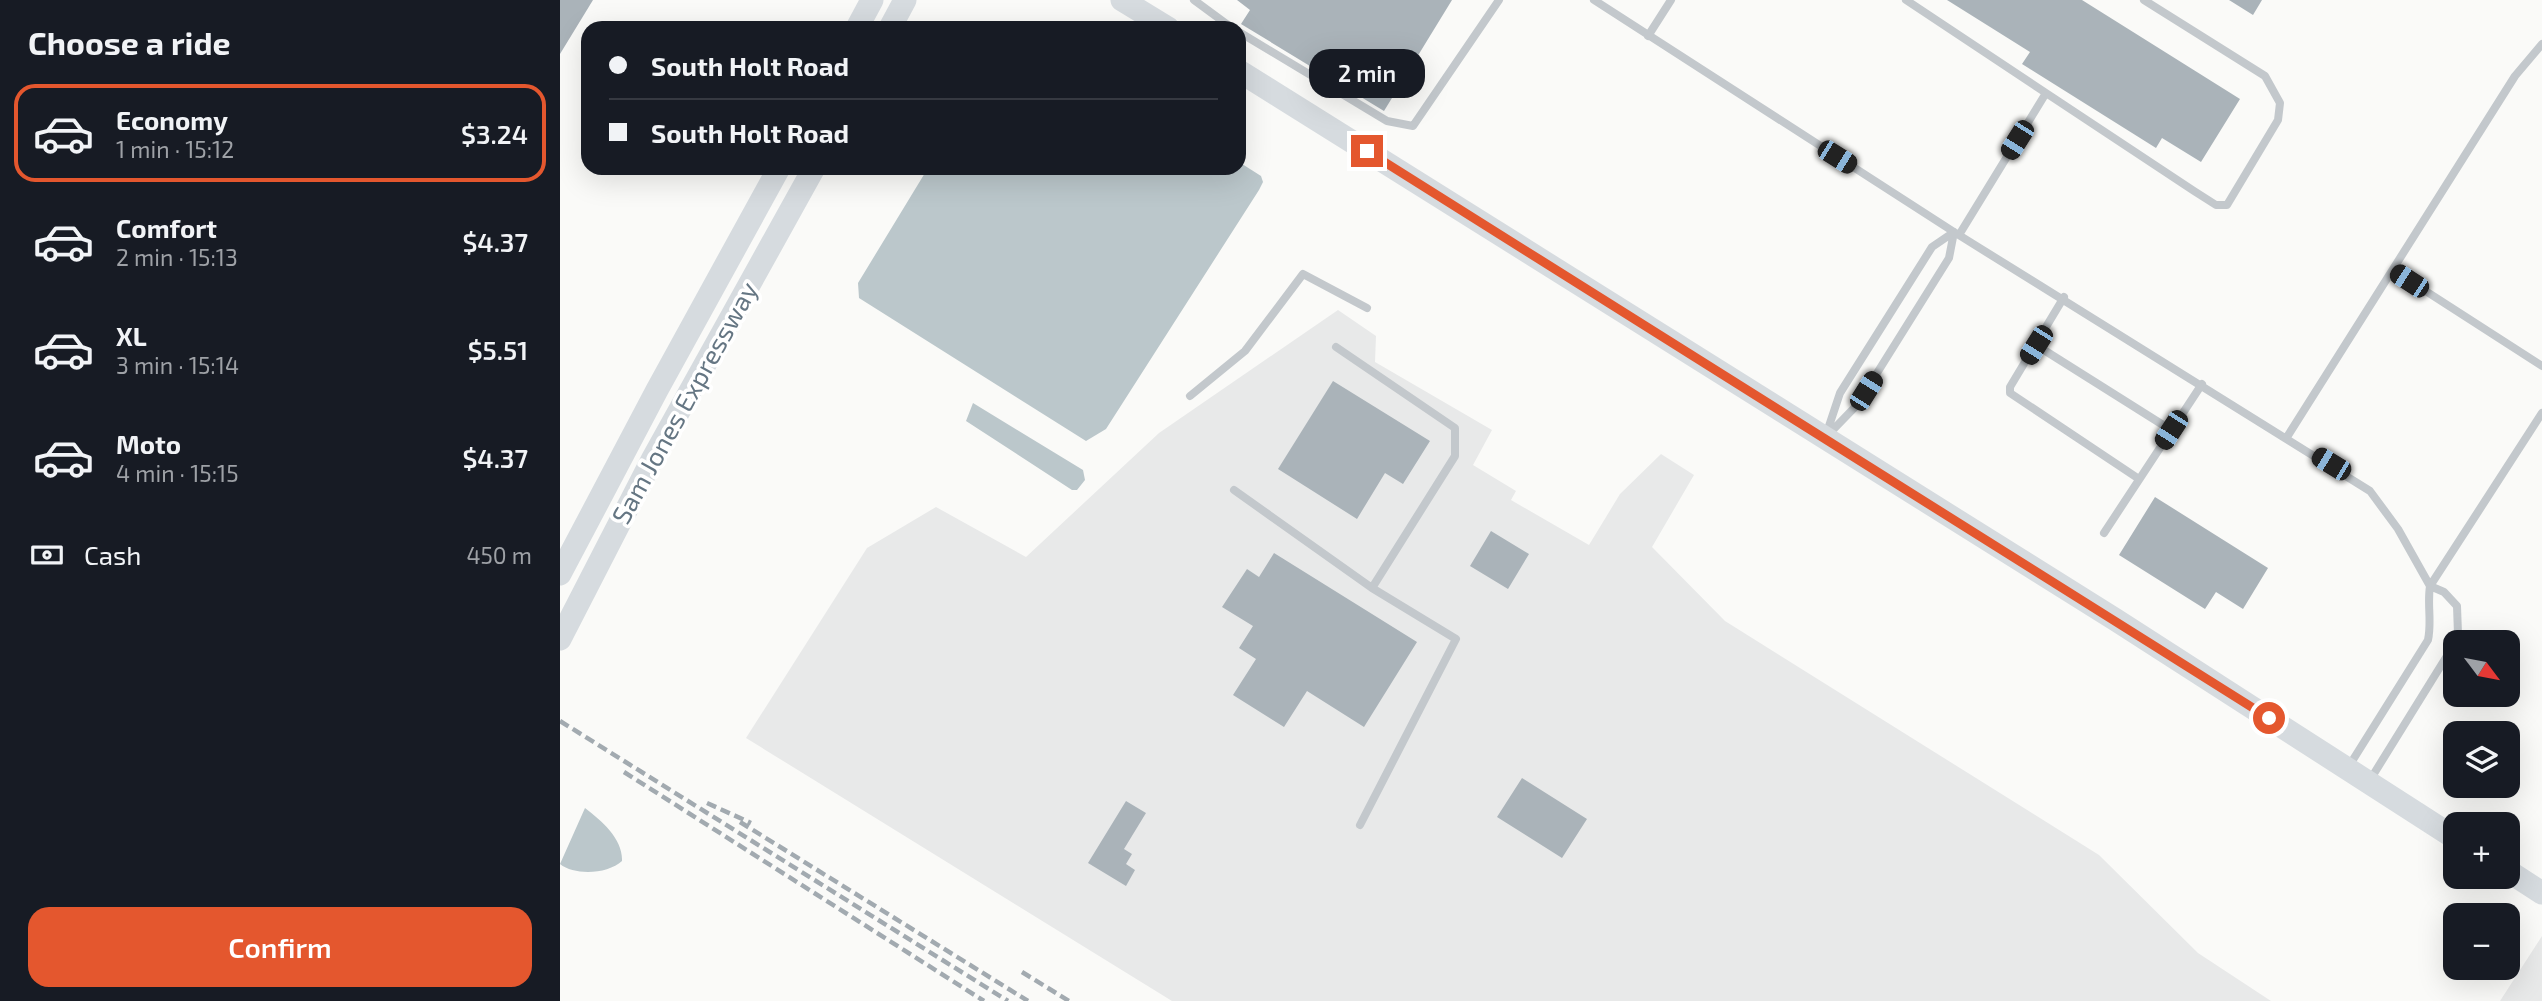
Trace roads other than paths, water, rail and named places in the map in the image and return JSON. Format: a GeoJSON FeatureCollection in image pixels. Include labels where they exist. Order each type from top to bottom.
{"type":"FeatureCollection","features":[{"type":"Feature","properties":{"kind":"main road"},"geometry":{"type":"LineString","coordinates":[[861,21],[872,0]]}},
{"type":"Feature","properties":{"kind":"main road"},"geometry":{"type":"LineString","coordinates":[[894,21],[905,0]]}},
{"type":"Feature","properties":{"kind":"main road"},"geometry":{"type":"LineString","coordinates":[[1122,0],[1156,21]]}},
{"type":"Feature","properties":{"kind":"main road"},"geometry":{"type":"LineString","coordinates":[[1246,75],[1825,438],[2443,830]]}},
{"type":"Feature","properties":{"kind":"main road","name":"Sam Jones Expressway"},"geometry":{"type":"LineString","coordinates":[[560,574],[775,175]]}},
{"type":"Feature","properties":{"kind":"main road","name":"Sam Jones Expressway"},"geometry":{"type":"LineString","coordinates":[[560,639],[653,458],[810,175]]}},
{"type":"Feature","properties":{"kind":"main road"},"geometry":{"type":"LineString","coordinates":[[2520,879],[2542,893]]}},
{"type":"Feature","properties":{"kind":"lane"},"geometry":{"type":"LineString","coordinates":[[1194,0],[1222,21]]}},
{"type":"Feature","properties":{"kind":"lane"},"geometry":{"type":"LineString","coordinates":[[1246,36],[1387,121],[1413,126],[1499,0]]}},
{"type":"Feature","properties":{"kind":"lane"},"geometry":{"type":"LineString","coordinates":[[1594,0],[1957,233],[2370,491],[2398,529],[2430,586],[2444,592],[2457,606],[2458,635],[2369,782]]}},
{"type":"Feature","properties":{"kind":"lane"},"geometry":{"type":"LineString","coordinates":[[1648,36],[1671,0]]}},
{"type":"Feature","properties":{"kind":"lane"},"geometry":{"type":"LineString","coordinates":[[1906,0],[2194,191],[2216,205],[2227,205],[2278,120],[2280,103],[2265,76],[2144,0]]}},
{"type":"Feature","properties":{"kind":"lane"},"geometry":{"type":"LineString","coordinates":[[2287,437],[2515,76],[2542,44]]}},
{"type":"Feature","properties":{"kind":"lane"},"geometry":{"type":"LineString","coordinates":[[1825,438],[1857,405],[1949,258],[1957,233],[2046,93]]}},
{"type":"Feature","properties":{"kind":"lane"},"geometry":{"type":"LineString","coordinates":[[1825,438],[1840,393],[1932,247],[1957,233]]}},
{"type":"Feature","properties":{"kind":"lane"},"geometry":{"type":"LineString","coordinates":[[2393,270],[2542,366]]}},
{"type":"Feature","properties":{"kind":"lane"},"geometry":{"type":"LineString","coordinates":[[1190,396],[1245,351],[1303,274],[1367,308]]}},
{"type":"Feature","properties":{"kind":"lane"},"geometry":{"type":"LineString","coordinates":[[2064,298],[2010,387],[2010,393],[2139,479]]}},
{"type":"Feature","properties":{"kind":"lane"},"geometry":{"type":"LineString","coordinates":[[2036,345],[2171,430]]}},
{"type":"Feature","properties":{"kind":"lane"},"geometry":{"type":"LineString","coordinates":[[1335,346],[1455,428],[1455,456],[1372,588]]}},
{"type":"Feature","properties":{"kind":"lane"},"geometry":{"type":"LineString","coordinates":[[2104,533],[2202,384]]}},
{"type":"Feature","properties":{"kind":"lane"},"geometry":{"type":"LineString","coordinates":[[2348,769],[2428,640],[2432,621],[2427,607],[2430,586],[2542,413]]}},
{"type":"Feature","properties":{"kind":"lane"},"geometry":{"type":"LineString","coordinates":[[1234,490],[1372,588],[1456,639],[1360,825]]}},
{"type":"Feature","properties":{"kind":"railway"},"geometry":{"type":"LineString","coordinates":[[560,721],[1008,1001]]}},
{"type":"Feature","properties":{"kind":"railway"},"geometry":{"type":"LineString","coordinates":[[624,772],[984,1001]]}},
{"type":"Feature","properties":{"kind":"railway"},"geometry":{"type":"LineString","coordinates":[[707,803],[751,823]]}},
{"type":"Feature","properties":{"kind":"railway"},"geometry":{"type":"LineString","coordinates":[[740,822],[1028,1001]]}},
{"type":"Feature","properties":{"kind":"railway"},"geometry":{"type":"LineString","coordinates":[[1022,972],[1069,1001]]}}]}
